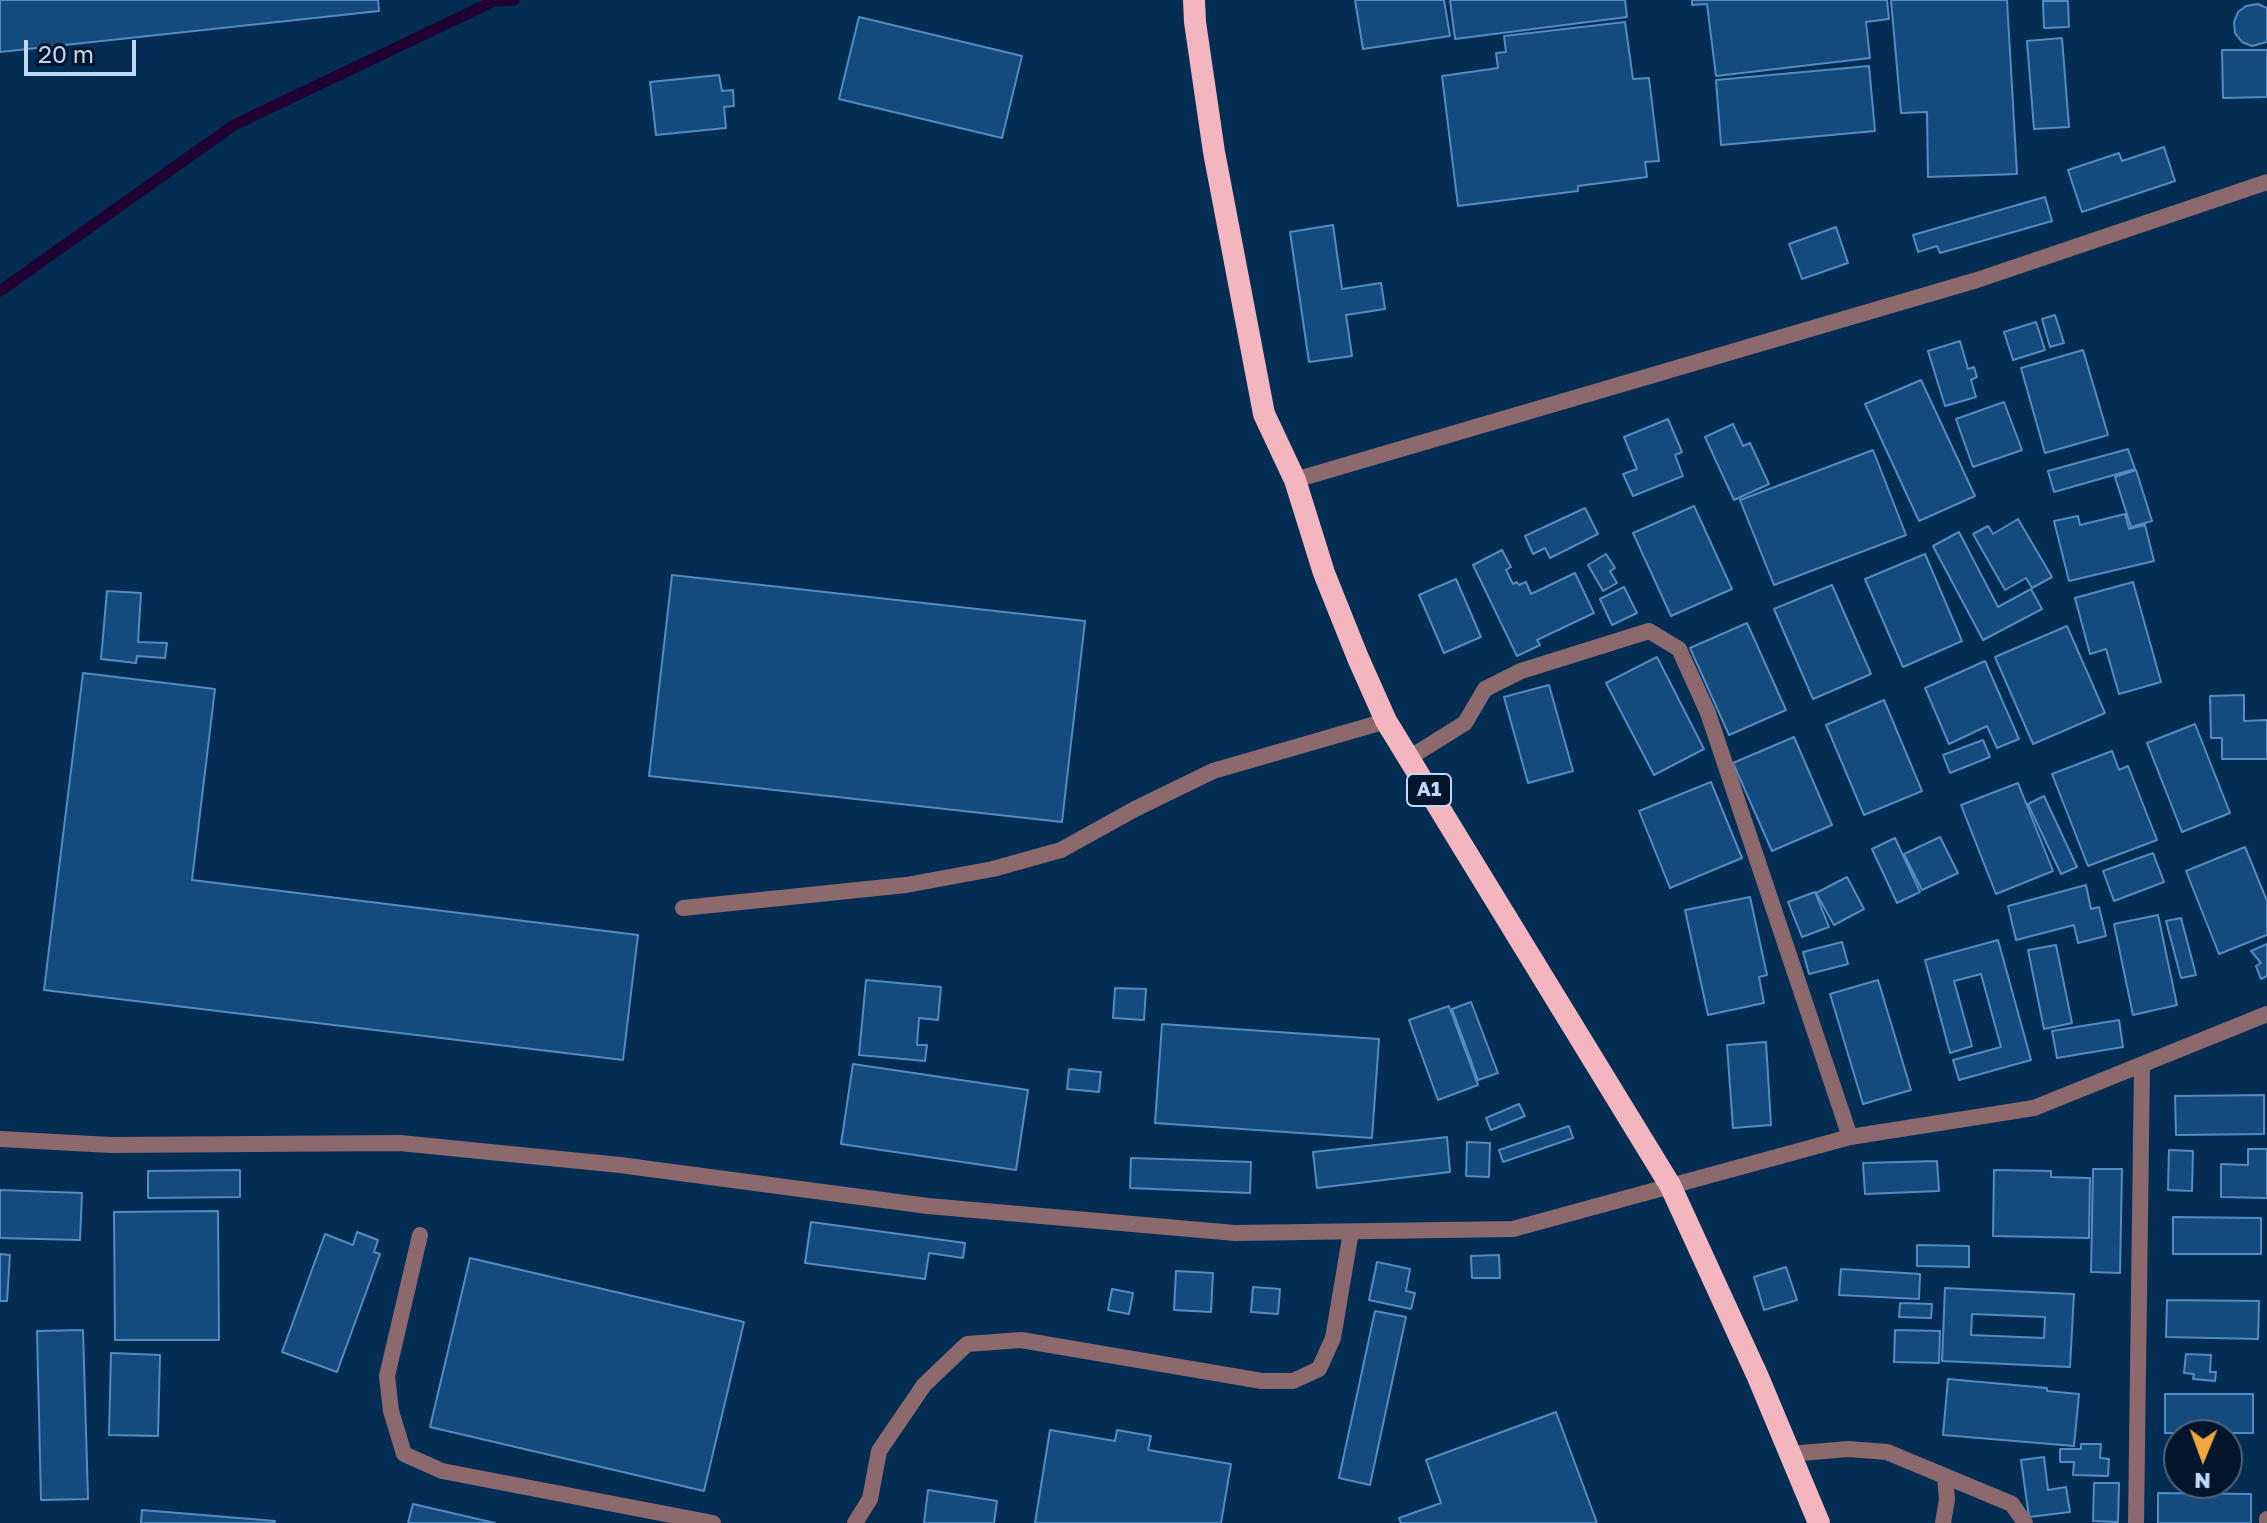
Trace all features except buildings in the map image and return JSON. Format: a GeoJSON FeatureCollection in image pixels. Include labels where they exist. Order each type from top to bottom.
{"type":"FeatureCollection","features":[{"type":"Feature","properties":{"kind":"highway","name":"A1"},"geometry":{"type":"LineString","coordinates":[[1194,0],[1214,152],[1264,414],[1295,480],[1324,573],[1386,721],[1670,1185],[1758,1377],[1819,1523]]}},
{"type":"Feature","properties":{"kind":"street"},"geometry":{"type":"LineString","coordinates":[[1295,480],[1977,280],[2267,182]]}},
{"type":"Feature","properties":{"kind":"street"},"geometry":{"type":"LineString","coordinates":[[1409,758],[1465,723],[1485,689],[1521,671],[1649,631],[1679,649],[1708,713],[1850,1137]]}},
{"type":"Feature","properties":{"kind":"street"},"geometry":{"type":"LineString","coordinates":[[683,908],[906,885],[993,869],[1061,850],[1213,771],[1386,721]]}},
{"type":"Feature","properties":{"kind":"street"},"geometry":{"type":"LineString","coordinates":[[0,1139],[111,1145],[400,1143],[620,1165],[928,1206],[1235,1233],[1513,1229],[1850,1137],[2034,1108],[2267,1014]]}},
{"type":"Feature","properties":{"kind":"street"},"geometry":{"type":"LineString","coordinates":[[2136,1523],[2142,1065]]}},
{"type":"Feature","properties":{"kind":"street"},"geometry":{"type":"LineString","coordinates":[[855,1523],[870,1499],[879,1451],[924,1385],[967,1344],[1021,1340],[1262,1381],[1293,1381],[1319,1369],[1333,1338],[1351,1232]]}},
{"type":"Feature","properties":{"kind":"street"},"geometry":{"type":"LineString","coordinates":[[420,1235],[387,1376],[391,1411],[404,1454],[442,1471],[713,1523]]}},
{"type":"Feature","properties":{"kind":"street"},"geometry":{"type":"LineString","coordinates":[[1790,1454],[1848,1449],[1887,1452],[2012,1504],[2025,1523]]}},
{"type":"Feature","properties":{"kind":"street"},"geometry":{"type":"LineString","coordinates":[[1943,1523],[1947,1499],[1945,1477]]}},
{"type":"Feature","properties":{"kind":"waterway"},"geometry":{"type":"LineString","coordinates":[[0,291],[234,125],[494,1],[514,0]]}}]}
